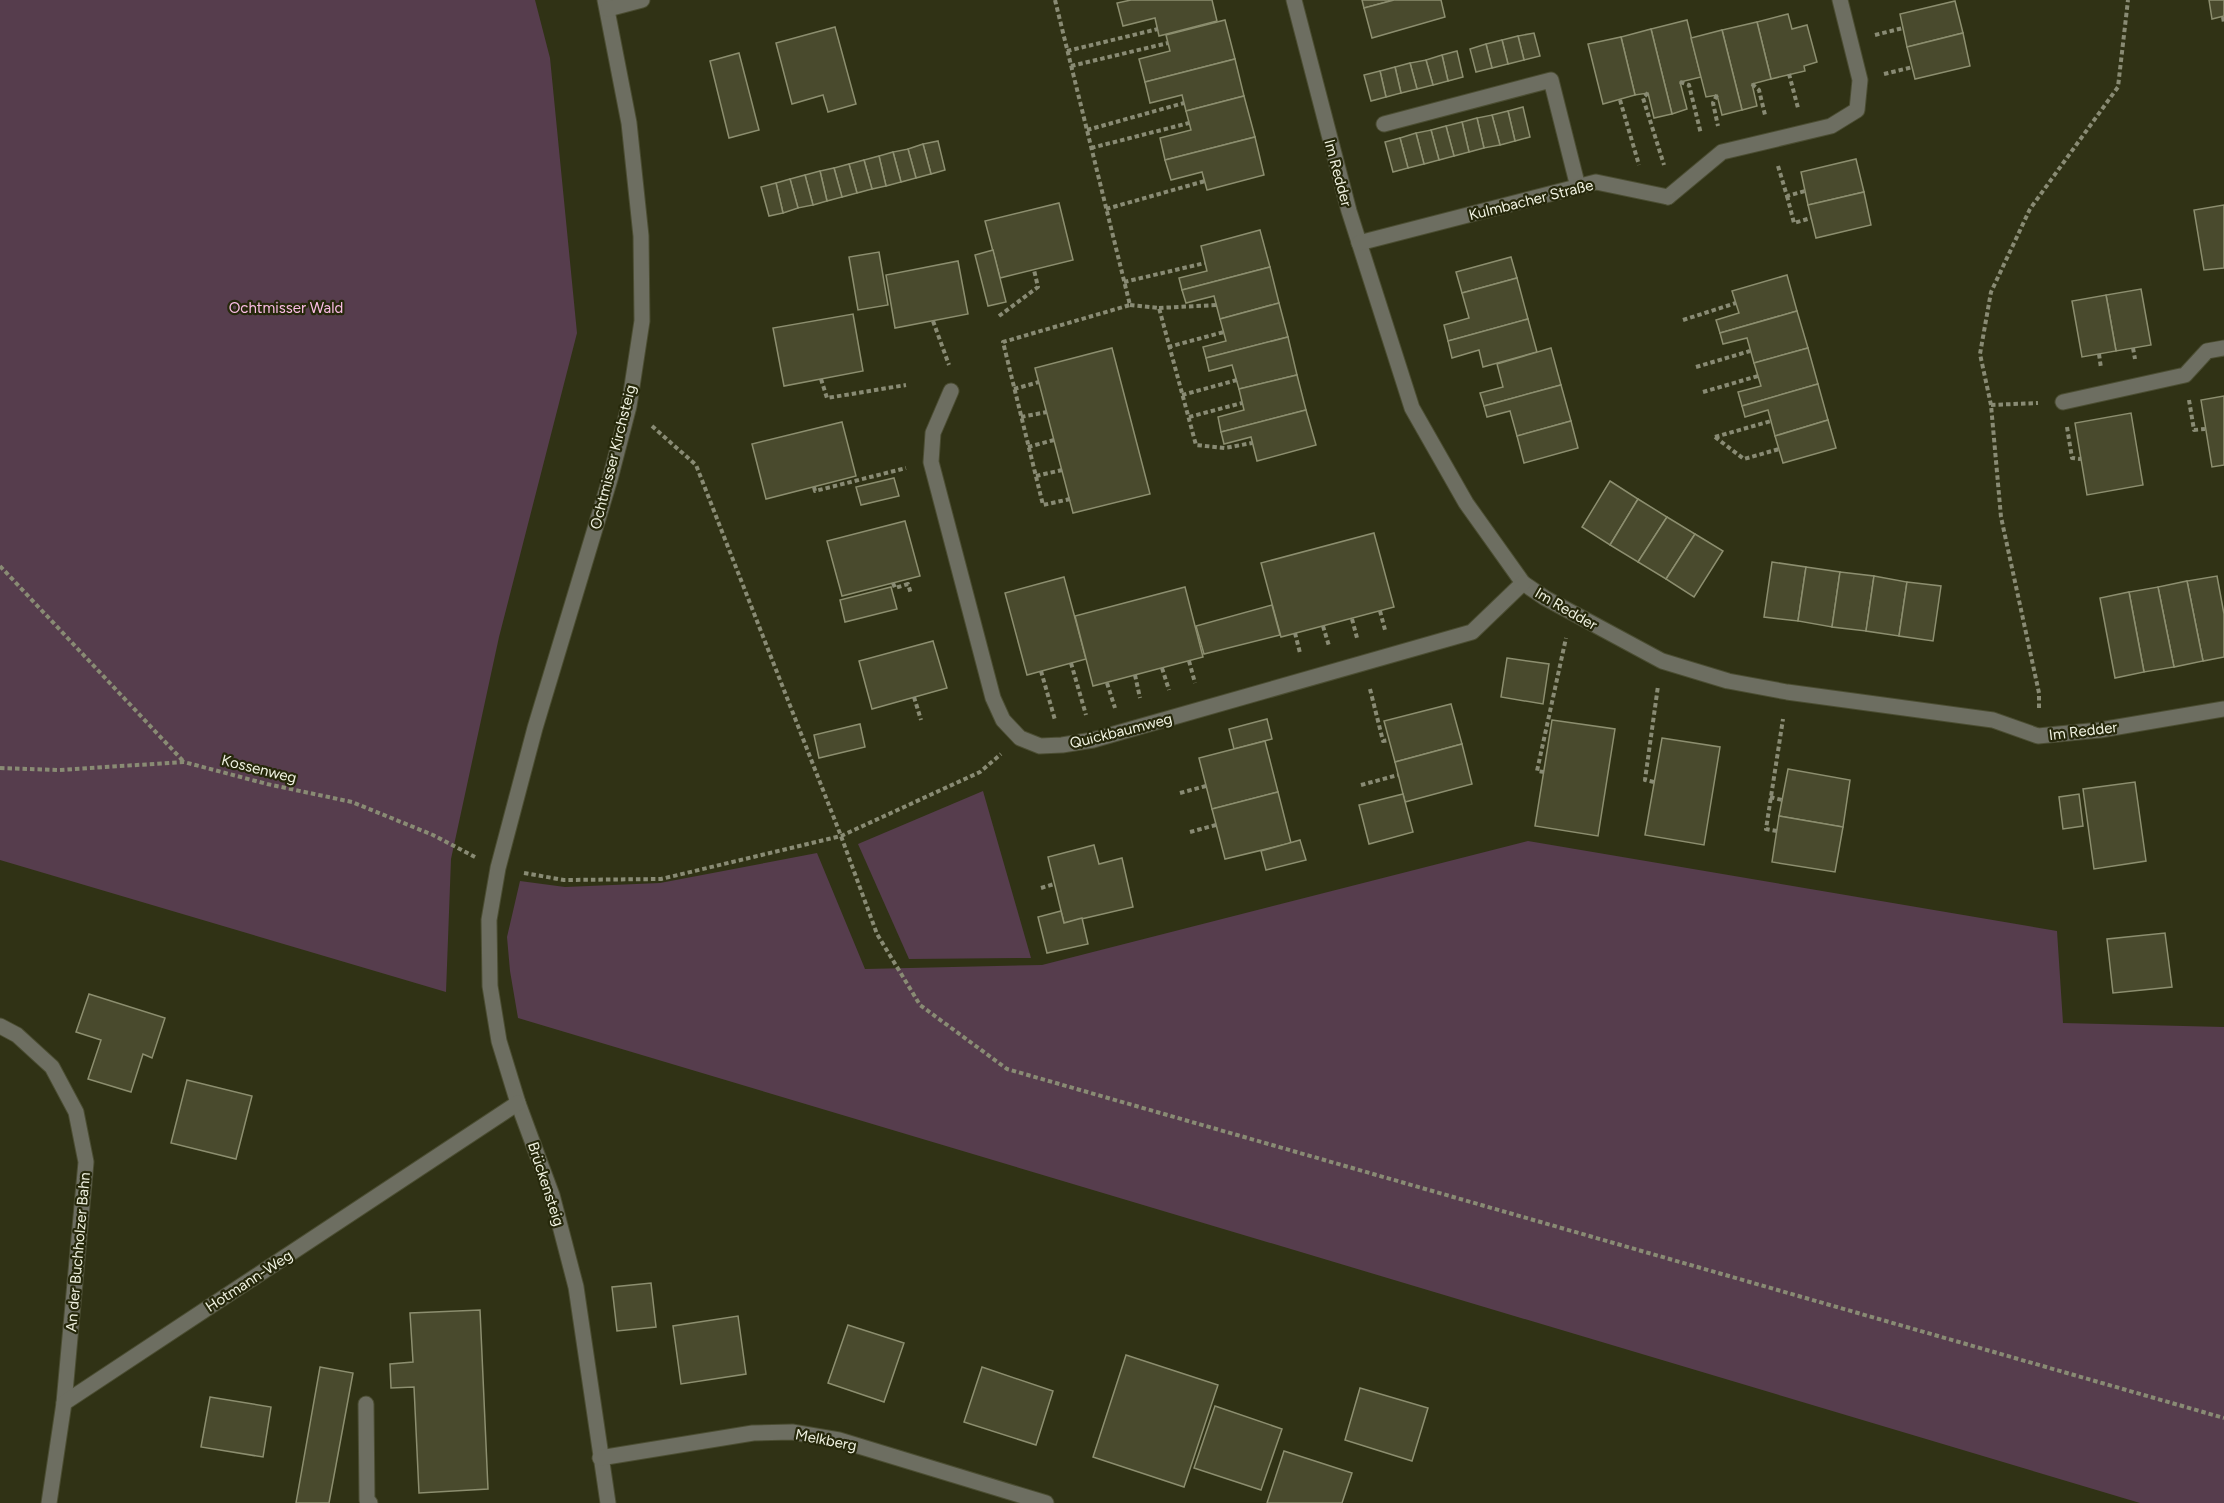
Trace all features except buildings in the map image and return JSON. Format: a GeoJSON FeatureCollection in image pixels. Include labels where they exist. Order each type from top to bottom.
{"type":"FeatureCollection","features":[{"type":"Feature","properties":{"kind":"street"},"geometry":{"type":"LineString","coordinates":[[606,4],[642,0]]}},
{"type":"Feature","properties":{"kind":"street","name":"Im Redder"},"geometry":{"type":"LineString","coordinates":[[1294,0],[1318,97],[1359,243],[1412,408],[1466,503],[1523,583],[1545,598],[1662,661],[1728,681],[1787,692],[1993,720],[2038,736],[2100,730],[2224,709]]}},
{"type":"Feature","properties":{"kind":"street"},"geometry":{"type":"LineString","coordinates":[[1671,196],[1722,152],[1831,126],[1857,110],[1860,80],[1840,0]]}},
{"type":"Feature","properties":{"kind":"street","name":"Ochtmisser Kirchsteig"},"geometry":{"type":"LineString","coordinates":[[498,868],[535,728],[610,479],[629,406],[642,321],[641,236],[629,123],[606,4]]}},
{"type":"Feature","properties":{"kind":"street"},"geometry":{"type":"LineString","coordinates":[[1384,124],[1551,80],[1578,187]]}},
{"type":"Feature","properties":{"kind":"street","name":"Kulmbacher Straße"},"geometry":{"type":"LineString","coordinates":[[1359,243],[1596,182],[1671,196]]}},
{"type":"Feature","properties":{"kind":"street"},"geometry":{"type":"LineString","coordinates":[[2063,402],[2185,375],[2207,351],[2224,348]]}},
{"type":"Feature","properties":{"kind":"street"},"geometry":{"type":"LineString","coordinates":[[951,392],[933,433],[930,462],[993,698],[1003,720],[1020,738]]}},
{"type":"Feature","properties":{"kind":"street","name":"Quickbaumweg"},"geometry":{"type":"LineString","coordinates":[[1020,738],[1040,746],[1093,740],[1472,632],[1523,583]]}},
{"type":"Feature","properties":{"kind":"street","name":"Brückensteig"},"geometry":{"type":"LineString","coordinates":[[498,868],[489,920],[490,986],[499,1041],[518,1103],[552,1195],[576,1287],[608,1503]]}},
{"type":"Feature","properties":{"kind":"street","name":"An der Buchholzer Bahn"},"geometry":{"type":"LineString","coordinates":[[0,1026],[17,1035],[52,1067],[76,1112],[86,1162],[64,1403]]}},
{"type":"Feature","properties":{"kind":"street","name":"Hotmann-Weg"},"geometry":{"type":"LineString","coordinates":[[64,1403],[518,1103]]}},
{"type":"Feature","properties":{"kind":"street"},"geometry":{"type":"LineString","coordinates":[[49,1503],[64,1403]]}},
{"type":"Feature","properties":{"kind":"street"},"geometry":{"type":"LineString","coordinates":[[366,1404],[367,1500],[370,1503]]}},
{"type":"Feature","properties":{"kind":"street","name":"Melkberg"},"geometry":{"type":"LineString","coordinates":[[600,1458],[753,1433],[792,1432],[839,1440],[1046,1503]]}},
{"type":"Feature","properties":{"kind":"path"},"geometry":{"type":"LineString","coordinates":[[1055,0],[1130,306]]}},
{"type":"Feature","properties":{"kind":"path"},"geometry":{"type":"LineString","coordinates":[[2038,736],[2039,693],[2001,517],[1991,405],[1980,354],[1991,292],[2030,209],[2118,87],[2128,0]]}},
{"type":"Feature","properties":{"kind":"path"},"geometry":{"type":"LineString","coordinates":[[2223,17],[2224,23]]}},
{"type":"Feature","properties":{"kind":"path"},"geometry":{"type":"LineString","coordinates":[[1067,51],[1158,29]]}},
{"type":"Feature","properties":{"kind":"path"},"geometry":{"type":"LineString","coordinates":[[1071,66],[1168,43]]}},
{"type":"Feature","properties":{"kind":"path"},"geometry":{"type":"LineString","coordinates":[[1789,74],[1805,132]]}},
{"type":"Feature","properties":{"kind":"path"},"geometry":{"type":"LineString","coordinates":[[1680,82],[1689,85],[1709,162]]}},
{"type":"Feature","properties":{"kind":"path"},"geometry":{"type":"LineString","coordinates":[[1752,84],[1759,90],[1794,223],[1811,218]]}},
{"type":"Feature","properties":{"kind":"path"},"geometry":{"type":"LineString","coordinates":[[1648,93],[1643,98],[1671,196]]}},
{"type":"Feature","properties":{"kind":"path"},"geometry":{"type":"LineString","coordinates":[[1620,99],[1647,193]]}},
{"type":"Feature","properties":{"kind":"path"},"geometry":{"type":"LineString","coordinates":[[1087,130],[1184,103]]}},
{"type":"Feature","properties":{"kind":"path"},"geometry":{"type":"LineString","coordinates":[[1091,147],[1189,123]]}},
{"type":"Feature","properties":{"kind":"path"},"geometry":{"type":"LineString","coordinates":[[1106,209],[1205,181]]}},
{"type":"Feature","properties":{"kind":"path"},"geometry":{"type":"LineString","coordinates":[[1787,196],[1805,191]]}},
{"type":"Feature","properties":{"kind":"path"},"geometry":{"type":"LineString","coordinates":[[1124,282],[1206,263]]}},
{"type":"Feature","properties":{"kind":"path"},"geometry":{"type":"LineString","coordinates":[[999,316],[1038,287],[1034,270]]}},
{"type":"Feature","properties":{"kind":"path"},"geometry":{"type":"LineString","coordinates":[[1683,320],[1736,303]]}},
{"type":"Feature","properties":{"kind":"path"},"geometry":{"type":"LineString","coordinates":[[1070,499],[1043,505],[1003,342],[1130,306],[1159,308],[1217,305]]}},
{"type":"Feature","properties":{"kind":"path"},"geometry":{"type":"LineString","coordinates":[[1159,308],[1196,445],[1225,448],[1252,443]]}},
{"type":"Feature","properties":{"kind":"path"},"geometry":{"type":"LineString","coordinates":[[933,321],[953,374]]}},
{"type":"Feature","properties":{"kind":"path"},"geometry":{"type":"LineString","coordinates":[[1168,347],[1224,332]]}},
{"type":"Feature","properties":{"kind":"path"},"geometry":{"type":"LineString","coordinates":[[1696,367],[1750,351]]}},
{"type":"Feature","properties":{"kind":"path"},"geometry":{"type":"LineString","coordinates":[[2185,375],[2194,430],[2205,429]]}},
{"type":"Feature","properties":{"kind":"path"},"geometry":{"type":"LineString","coordinates":[[1703,392],[1758,376]]}},
{"type":"Feature","properties":{"kind":"path"},"geometry":{"type":"LineString","coordinates":[[821,379],[827,398],[906,385]]}},
{"type":"Feature","properties":{"kind":"path"},"geometry":{"type":"LineString","coordinates":[[1182,395],[1237,380]]}},
{"type":"Feature","properties":{"kind":"path"},"geometry":{"type":"LineString","coordinates":[[1014,389],[1039,382]]}},
{"type":"Feature","properties":{"kind":"path"},"geometry":{"type":"LineString","coordinates":[[1991,405],[2063,402],[2072,458],[2081,459]]}},
{"type":"Feature","properties":{"kind":"path"},"geometry":{"type":"LineString","coordinates":[[1189,417],[1242,403]]}},
{"type":"Feature","properties":{"kind":"path"},"geometry":{"type":"LineString","coordinates":[[629,406],[696,465],[877,934],[920,1005],[1007,1069],[2224,1418]]}},
{"type":"Feature","properties":{"kind":"path"},"geometry":{"type":"LineString","coordinates":[[1021,417],[1047,412]]}},
{"type":"Feature","properties":{"kind":"path"},"geometry":{"type":"LineString","coordinates":[[1771,422],[1715,437],[1744,459],[1779,449]]}},
{"type":"Feature","properties":{"kind":"path"},"geometry":{"type":"LineString","coordinates":[[1028,447],[1054,440]]}},
{"type":"Feature","properties":{"kind":"path"},"geometry":{"type":"LineString","coordinates":[[814,487],[815,491],[930,462]]}},
{"type":"Feature","properties":{"kind":"path"},"geometry":{"type":"LineString","coordinates":[[1036,476],[1062,470]]}},
{"type":"Feature","properties":{"kind":"path"},"geometry":{"type":"LineString","coordinates":[[0,566],[184,762]]}},
{"type":"Feature","properties":{"kind":"path"},"geometry":{"type":"LineString","coordinates":[[893,584],[895,588],[908,584],[911,594]]}},
{"type":"Feature","properties":{"kind":"path"},"geometry":{"type":"LineString","coordinates":[[1544,772],[1537,771],[1572,613]]}},
{"type":"Feature","properties":{"kind":"path"},"geometry":{"type":"LineString","coordinates":[[1654,782],[1645,780],[1662,661]]}},
{"type":"Feature","properties":{"kind":"path"},"geometry":{"type":"LineString","coordinates":[[1071,663],[1093,740]]}},
{"type":"Feature","properties":{"kind":"path"},"geometry":{"type":"LineString","coordinates":[[1363,663],[1383,741],[1389,740]]}},
{"type":"Feature","properties":{"kind":"path"},"geometry":{"type":"LineString","coordinates":[[1041,671],[1062,745]]}},
{"type":"Feature","properties":{"kind":"path"},"geometry":{"type":"LineString","coordinates":[[1777,831],[1766,829],[1787,692]]}},
{"type":"Feature","properties":{"kind":"path"},"geometry":{"type":"LineString","coordinates":[[914,697],[921,720]]}},
{"type":"Feature","properties":{"kind":"path","name":"Kossenweg"},"geometry":{"type":"LineString","coordinates":[[0,768],[59,770],[184,762],[267,784],[352,802],[433,835],[498,868],[564,880],[661,879],[841,836],[980,772],[1020,738]]}},
{"type":"Feature","properties":{"kind":"path"},"geometry":{"type":"LineString","coordinates":[[1361,785],[1398,775]]}},
{"type":"Feature","properties":{"kind":"path"},"geometry":{"type":"LineString","coordinates":[[1180,792],[1206,786]]}},
{"type":"Feature","properties":{"kind":"path"},"geometry":{"type":"LineString","coordinates":[[1770,797],[1782,800]]}},
{"type":"Feature","properties":{"kind":"path"},"geometry":{"type":"LineString","coordinates":[[1190,832],[1216,825]]}},
{"type":"Feature","properties":{"kind":"path"},"geometry":{"type":"LineString","coordinates":[[1041,888],[1054,884]]}},
{"type":"Feature","properties":{"kind":"green space","name":"Ochtmisser Wald"},"geometry":{"type":"Polygon","coordinates":[[[0,0],[535,0],[550,58],[577,333],[499,637],[451,859],[446,992],[0,860],[0,0]]]}},
{"type":"Feature","properties":{"kind":"green space"},"geometry":{"type":"Polygon","coordinates":[[[983,791],[1031,958],[909,959],[858,844],[983,791]]]}},
{"type":"Feature","properties":{"kind":"green space"},"geometry":{"type":"Polygon","coordinates":[[[1528,841],[2057,931],[2063,1023],[2224,1027],[2224,1503],[2140,1503],[518,1018],[510,971],[507,937],[520,881],[565,887],[660,883],[817,853],[865,969],[1042,965],[1528,841]]]}}]}
